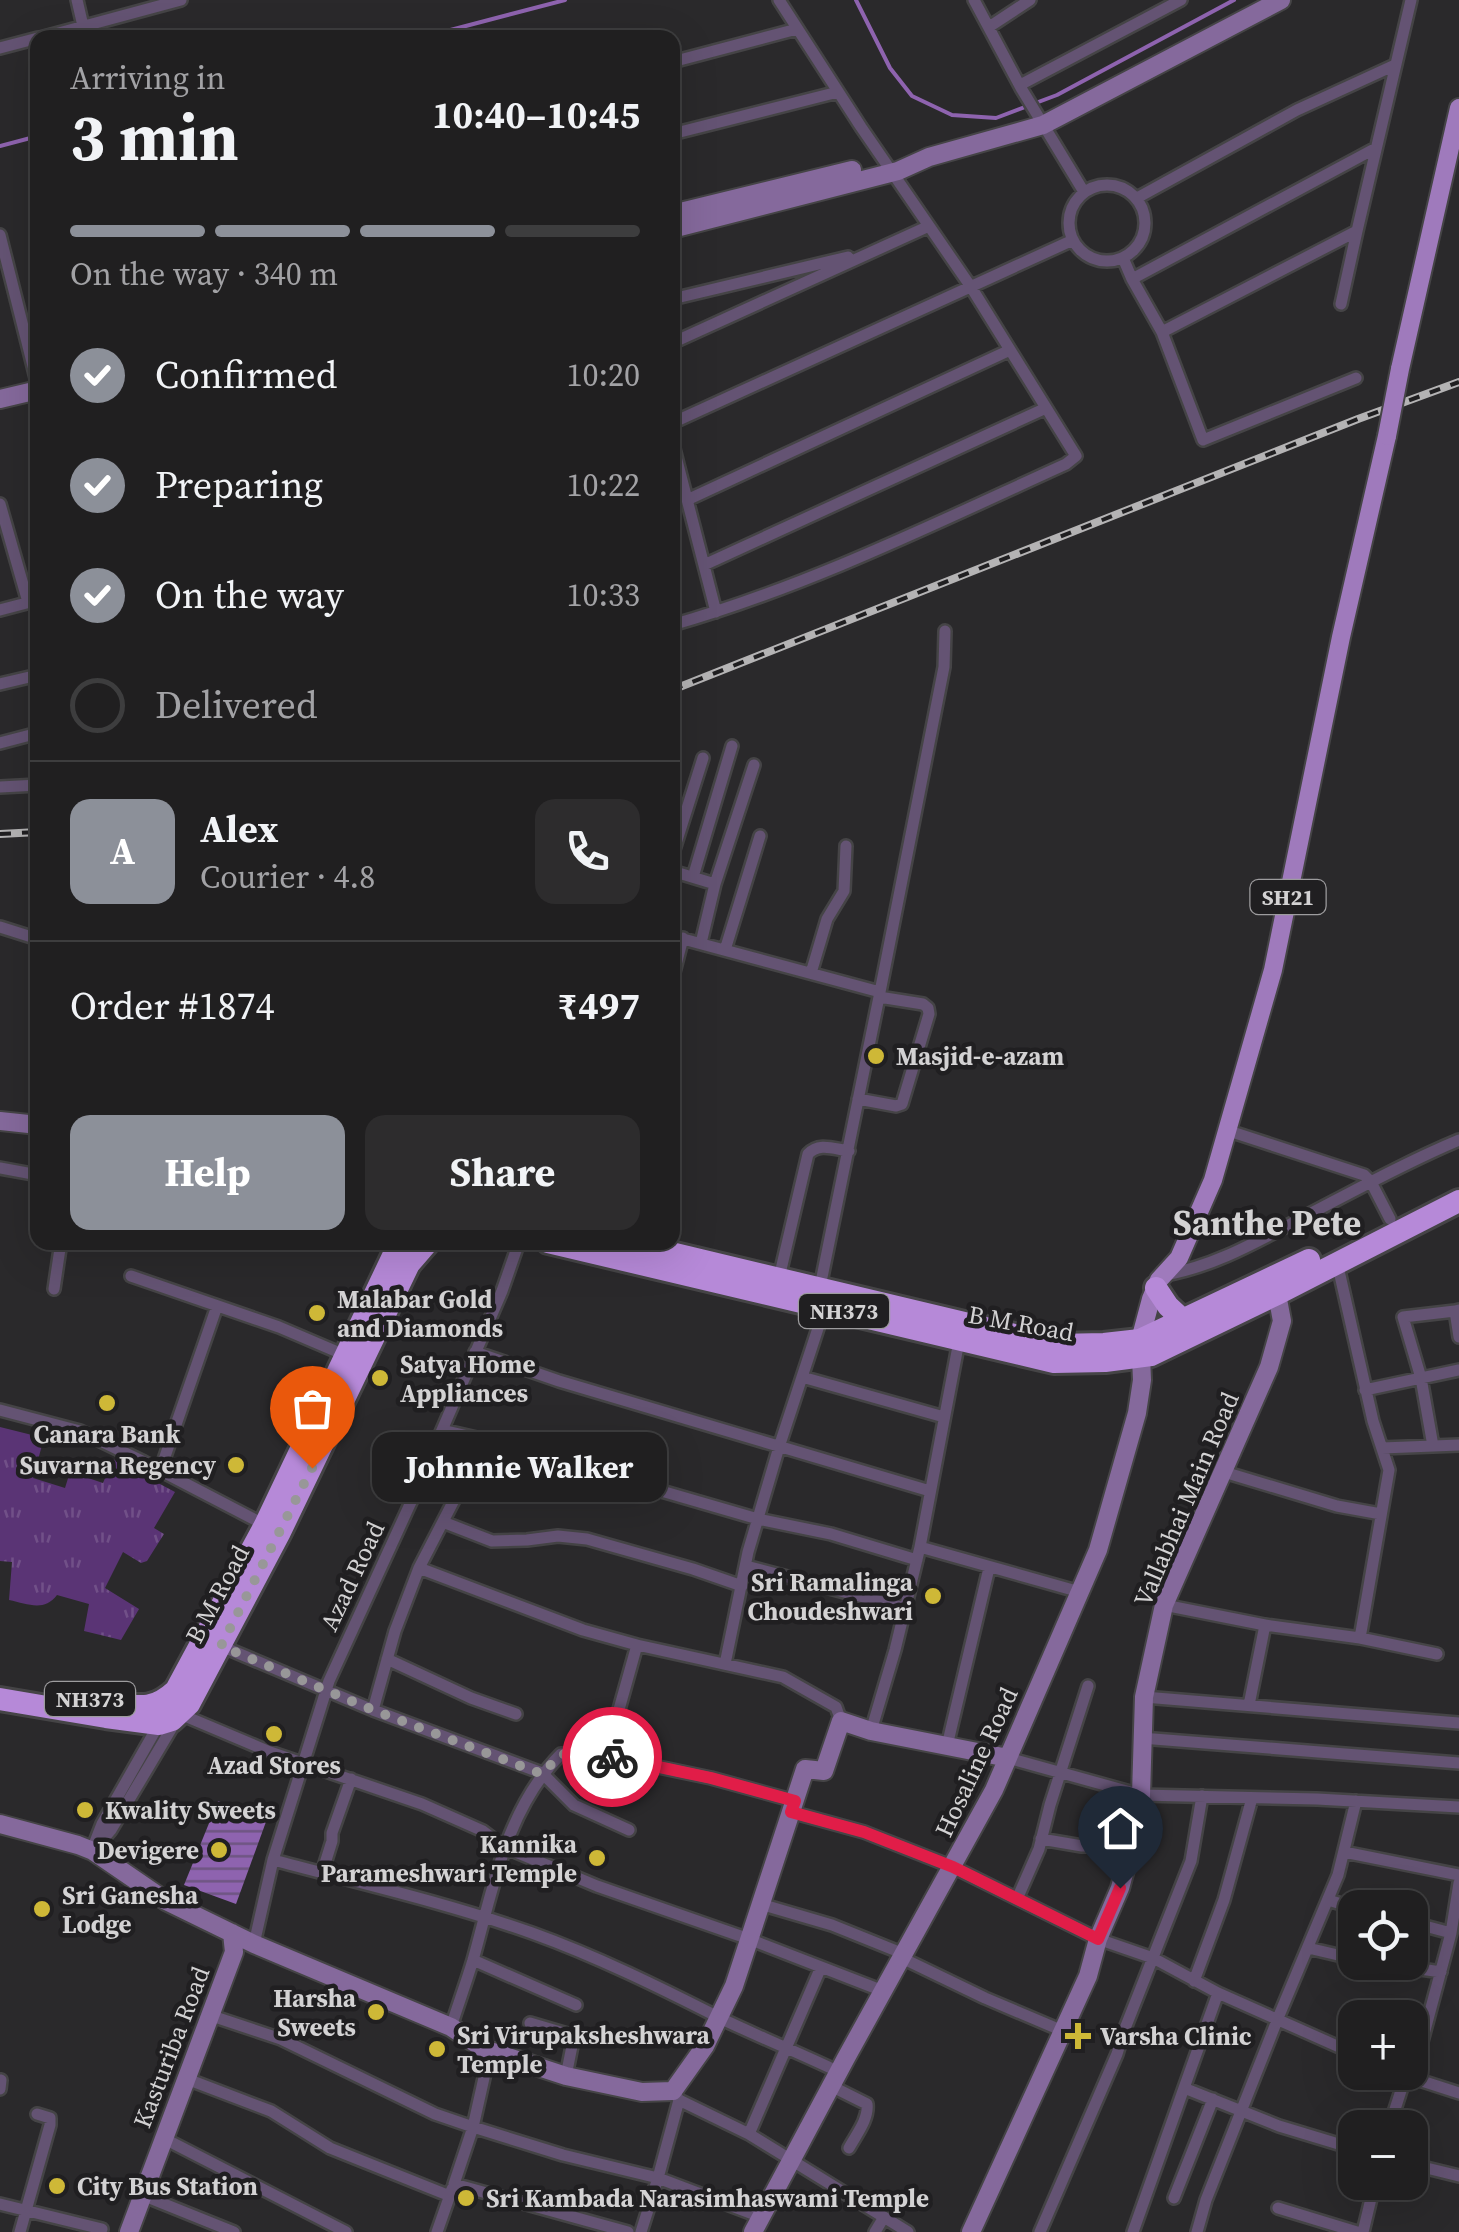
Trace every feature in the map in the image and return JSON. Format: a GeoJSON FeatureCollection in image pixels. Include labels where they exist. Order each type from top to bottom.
{"type":"FeatureCollection","features":[{"type":"Feature","properties":{"kind":"highway","name":"B M Road"},"geometry":{"type":"LineString","coordinates":[[588,1250],[822,1297],[961,1332],[1056,1344],[1104,1344],[1140,1349],[1151,1356],[1458,1199]]}},
{"type":"Feature","properties":{"kind":"highway","name":"B M Road"},"geometry":{"type":"LineString","coordinates":[[1140,1349],[1183,1320],[1390,1219],[1458,1199]]}},
{"type":"Feature","properties":{"kind":"highway","name":"B M Road"},"geometry":{"type":"LineString","coordinates":[[173,1711],[221,1646],[280,1532],[388,1288],[397,1250]]}},
{"type":"Feature","properties":{"kind":"highway","name":"B M Road"},"geometry":{"type":"LineString","coordinates":[[265,1525],[347,1356],[388,1288],[421,1250]]}},
{"type":"Feature","properties":{"kind":"highway","name":"B M Road"},"geometry":{"type":"LineString","coordinates":[[659,1250],[779,1278],[822,1297]]}},
{"type":"Feature","properties":{"kind":"highway"},"geometry":{"type":"LineString","coordinates":[[1161,1282],[1168,1306],[1183,1320]]}},
{"type":"Feature","properties":{"kind":"highway","name":"NH373"},"geometry":{"type":"LineString","coordinates":[[173,1711],[176,1690],[265,1525]]}},
{"type":"Feature","properties":{"kind":"highway","name":"NH373"},"geometry":{"type":"LineString","coordinates":[[0,1684],[173,1711]]}},
{"type":"Feature","properties":{"kind":"highway","name":"NH373"},"geometry":{"type":"LineString","coordinates":[[0,1699],[106,1718],[173,1711]]}},
{"type":"Feature","properties":{"kind":"main road","name":"SH21"},"geometry":{"type":"LineString","coordinates":[[1140,1349],[1151,1299],[1179,1258],[1213,1180],[1273,970],[1341,637],[1459,108]]}},
{"type":"Feature","properties":{"kind":"street"},"geometry":{"type":"LineString","coordinates":[[77,0],[84,26]]}},
{"type":"Feature","properties":{"kind":"street"},"geometry":{"type":"LineString","coordinates":[[69,30],[181,0]]}},
{"type":"Feature","properties":{"kind":"street"},"geometry":{"type":"LineString","coordinates":[[680,623],[839,565],[1066,464],[1076,456],[972,287],[778,0]]}},
{"type":"Feature","properties":{"kind":"street"},"geometry":{"type":"LineString","coordinates":[[974,0],[1084,192]]}},
{"type":"Feature","properties":{"kind":"street"},"geometry":{"type":"LineString","coordinates":[[989,27],[1030,0]]}},
{"type":"Feature","properties":{"kind":"street"},"geometry":{"type":"LineString","coordinates":[[1021,87],[1180,0]]}},
{"type":"Feature","properties":{"kind":"street"},"geometry":{"type":"LineString","coordinates":[[680,227],[889,167],[902,158],[929,158],[1040,121],[1280,0]]}},
{"type":"Feature","properties":{"kind":"street"},"geometry":{"type":"LineString","coordinates":[[1341,304],[1411,0]]}},
{"type":"Feature","properties":{"kind":"street"},"geometry":{"type":"LineString","coordinates":[[680,60],[798,29]]}},
{"type":"Feature","properties":{"kind":"street"},"geometry":{"type":"LineString","coordinates":[[0,48],[30,40]]}},
{"type":"Feature","properties":{"kind":"street"},"geometry":{"type":"LineString","coordinates":[[1137,198],[1298,110],[1395,65]]}},
{"type":"Feature","properties":{"kind":"street"},"geometry":{"type":"LineString","coordinates":[[680,132],[838,92]]}},
{"type":"Feature","properties":{"kind":"street"},"geometry":{"type":"LineString","coordinates":[[1132,278],[1376,148]]}},
{"type":"Feature","properties":{"kind":"street"},"geometry":{"type":"LineString","coordinates":[[680,212],[889,167]]}},
{"type":"Feature","properties":{"kind":"street"},"geometry":{"type":"LineString","coordinates":[[1106,184],[1118,186],[1137,198],[1146,220],[1145,232],[1133,252],[1123,258],[1100,260],[1089,257],[1073,240],[1071,209],[1084,192],[1106,184]]}},
{"type":"Feature","properties":{"kind":"street"},"geometry":{"type":"LineString","coordinates":[[680,339],[929,226]]}},
{"type":"Feature","properties":{"kind":"street"},"geometry":{"type":"LineString","coordinates":[[1162,332],[1357,231]]}},
{"type":"Feature","properties":{"kind":"street"},"geometry":{"type":"LineString","coordinates":[[0,235],[30,355]]}},
{"type":"Feature","properties":{"kind":"street"},"geometry":{"type":"LineString","coordinates":[[680,420],[1073,240]]}},
{"type":"Feature","properties":{"kind":"street"},"geometry":{"type":"LineString","coordinates":[[680,296],[874,251]]}},
{"type":"Feature","properties":{"kind":"street"},"geometry":{"type":"LineString","coordinates":[[1123,258],[1162,332],[1204,440],[1356,378]]}},
{"type":"Feature","properties":{"kind":"street"},"geometry":{"type":"LineString","coordinates":[[688,500],[1010,350]]}},
{"type":"Feature","properties":{"kind":"street"},"geometry":{"type":"LineString","coordinates":[[0,388],[30,384]]}},
{"type":"Feature","properties":{"kind":"street"},"geometry":{"type":"LineString","coordinates":[[0,400],[30,386]]}},
{"type":"Feature","properties":{"kind":"street"},"geometry":{"type":"LineString","coordinates":[[704,564],[1046,408]]}},
{"type":"Feature","properties":{"kind":"street"},"geometry":{"type":"LineString","coordinates":[[680,470],[716,612]]}},
{"type":"Feature","properties":{"kind":"street"},"geometry":{"type":"LineString","coordinates":[[0,504],[2,523],[30,593]]}},
{"type":"Feature","properties":{"kind":"street"},"geometry":{"type":"LineString","coordinates":[[0,610],[30,602]]}},
{"type":"Feature","properties":{"kind":"street"},"geometry":{"type":"LineString","coordinates":[[725,1664],[758,1519],[822,1297],[944,667],[946,631]]}},
{"type":"Feature","properties":{"kind":"street"},"geometry":{"type":"LineString","coordinates":[[0,684],[30,676]]}},
{"type":"Feature","properties":{"kind":"street"},"geometry":{"type":"LineString","coordinates":[[0,743],[30,735]]}},
{"type":"Feature","properties":{"kind":"street"},"geometry":{"type":"LineString","coordinates":[[693,877],[732,746]]}},
{"type":"Feature","properties":{"kind":"street"},"geometry":{"type":"LineString","coordinates":[[680,831],[703,758]]}},
{"type":"Feature","properties":{"kind":"street"},"geometry":{"type":"LineString","coordinates":[[701,943],[754,766]]}},
{"type":"Feature","properties":{"kind":"street"},"geometry":{"type":"LineString","coordinates":[[0,787],[30,785]]}},
{"type":"Feature","properties":{"kind":"street"},"geometry":{"type":"LineString","coordinates":[[725,950],[760,836]]}},
{"type":"Feature","properties":{"kind":"street"},"geometry":{"type":"LineString","coordinates":[[811,973],[828,919],[842,896],[846,846]]}},
{"type":"Feature","properties":{"kind":"street"},"geometry":{"type":"LineString","coordinates":[[680,873],[716,884]]}},
{"type":"Feature","properties":{"kind":"street"},"geometry":{"type":"LineString","coordinates":[[0,927],[30,936]]}},
{"type":"Feature","properties":{"kind":"street"},"geometry":{"type":"LineString","coordinates":[[680,938],[928,1008],[902,1104],[858,1099]]}},
{"type":"Feature","properties":{"kind":"street"},"geometry":{"type":"LineString","coordinates":[[0,1121],[30,1124]]}},
{"type":"Feature","properties":{"kind":"street"},"geometry":{"type":"LineString","coordinates":[[1226,1130],[1364,1174],[1390,1219]]}},
{"type":"Feature","properties":{"kind":"street"},"geometry":{"type":"LineString","coordinates":[[1161,1282],[1233,1254],[1459,1140]]}},
{"type":"Feature","properties":{"kind":"street"},"geometry":{"type":"LineString","coordinates":[[779,1278],[808,1154],[821,1146],[849,1152]]}},
{"type":"Feature","properties":{"kind":"street"},"geometry":{"type":"LineString","coordinates":[[0,1168],[30,1174]]}},
{"type":"Feature","properties":{"kind":"street"},"geometry":{"type":"LineString","coordinates":[[54,1289],[60,1250]]}},
{"type":"Feature","properties":{"kind":"street","name":"Azad Road"},"geometry":{"type":"LineString","coordinates":[[254,1944],[273,1860],[328,1681],[412,1502],[516,1250]]}},
{"type":"Feature","properties":{"kind":"street"},"geometry":{"type":"LineString","coordinates":[[1337,1262],[1389,1470],[1360,1638]]}},
{"type":"Feature","properties":{"kind":"street"},"geometry":{"type":"LineString","coordinates":[[131,1276],[347,1356]]}},
{"type":"Feature","properties":{"kind":"street","name":"Vallabhai Main Road"},"geometry":{"type":"LineString","coordinates":[[972,2232],[1088,1976],[1098,1939],[1120,1888],[1141,1795],[1144,1697],[1164,1605],[1269,1367],[1282,1321],[1276,1294]]}},
{"type":"Feature","properties":{"kind":"street"},"geometry":{"type":"LineString","coordinates":[[160,1471],[216,1306]]}},
{"type":"Feature","properties":{"kind":"street"},"geometry":{"type":"LineString","coordinates":[[1433,1446],[1421,1378],[1402,1317],[1457,1310],[1459,1336]]}},
{"type":"Feature","properties":{"kind":"street"},"geometry":{"type":"LineString","coordinates":[[871,1731],[918,1554],[961,1332]]}},
{"type":"Feature","properties":{"kind":"street","name":"Hosaline Road"},"geometry":{"type":"LineString","coordinates":[[760,2227],[835,2079],[994,1790],[1080,1592],[1098,1550],[1136,1413],[1142,1380],[1140,1349]]}},
{"type":"Feature","properties":{"kind":"street"},"geometry":{"type":"LineString","coordinates":[[475,1352],[559,1382],[930,1491]]}},
{"type":"Feature","properties":{"kind":"street"},"geometry":{"type":"LineString","coordinates":[[1366,1390],[1459,1370]]}},
{"type":"Feature","properties":{"kind":"street"},"geometry":{"type":"LineString","coordinates":[[802,1376],[944,1417]]}},
{"type":"Feature","properties":{"kind":"street"},"geometry":{"type":"LineString","coordinates":[[0,1410],[80,1431],[265,1525]]}},
{"type":"Feature","properties":{"kind":"street"},"geometry":{"type":"LineString","coordinates":[[442,1430],[534,1450],[758,1519],[988,1568],[1080,1592]]}},
{"type":"Feature","properties":{"kind":"street"},"geometry":{"type":"LineString","coordinates":[[373,1710],[394,1631],[419,1568],[485,1440]]}},
{"type":"Feature","properties":{"kind":"street"},"geometry":{"type":"LineString","coordinates":[[1382,1448],[1459,1445]]}},
{"type":"Feature","properties":{"kind":"street"},"geometry":{"type":"LineString","coordinates":[[1224,1472],[1338,1506],[1382,1514]]}},
{"type":"Feature","properties":{"kind":"street"},"geometry":{"type":"LineString","coordinates":[[443,1522],[492,1540],[558,1536],[588,1539],[742,1586]]}},
{"type":"Feature","properties":{"kind":"street"},"geometry":{"type":"LineString","coordinates":[[746,1566],[905,1608]]}},
{"type":"Feature","properties":{"kind":"street"},"geometry":{"type":"LineString","coordinates":[[419,1568],[583,1630],[783,1677],[836,1708],[841,1721],[824,1771],[805,1769],[734,1986],[676,2096],[658,2178],[641,2232]]}},
{"type":"Feature","properties":{"kind":"street"},"geometry":{"type":"LineString","coordinates":[[947,1746],[988,1568]]}},
{"type":"Feature","properties":{"kind":"street"},"geometry":{"type":"LineString","coordinates":[[1164,1605],[1437,1654]]}},
{"type":"Feature","properties":{"kind":"street"},"geometry":{"type":"LineString","coordinates":[[1249,1705],[1265,1625]]}},
{"type":"Feature","properties":{"kind":"street"},"geometry":{"type":"LineString","coordinates":[[606,1756],[637,1645]]}},
{"type":"Feature","properties":{"kind":"street"},"geometry":{"type":"LineString","coordinates":[[221,1646],[373,1710],[542,1774],[574,1805],[630,1830]]}},
{"type":"Feature","properties":{"kind":"street"},"geometry":{"type":"LineString","coordinates":[[387,1659],[516,1714]]}},
{"type":"Feature","properties":{"kind":"street"},"geometry":{"type":"LineString","coordinates":[[1016,1899],[1041,1838],[1088,1686]]}},
{"type":"Feature","properties":{"kind":"street"},"geometry":{"type":"LineString","coordinates":[[1144,1697],[1459,1723]]}},
{"type":"Feature","properties":{"kind":"street"},"geometry":{"type":"LineString","coordinates":[[173,1711],[303,1764],[422,1804],[484,1831],[504,1847],[597,1886],[883,1991]]}},
{"type":"Feature","properties":{"kind":"street"},"geometry":{"type":"LineString","coordinates":[[85,1848],[173,1711]]}},
{"type":"Feature","properties":{"kind":"street"},"geometry":{"type":"LineString","coordinates":[[85,1848],[110,1830],[173,1711]]}},
{"type":"Feature","properties":{"kind":"street"},"geometry":{"type":"LineString","coordinates":[[841,1721],[871,1731],[1008,1758],[1141,1795],[1459,1807]]}},
{"type":"Feature","properties":{"kind":"street"},"geometry":{"type":"LineString","coordinates":[[1141,1738],[1459,1763]]}},
{"type":"Feature","properties":{"kind":"street"},"geometry":{"type":"LineString","coordinates":[[451,2027],[504,1847],[542,1774],[561,1754],[606,1756],[711,1778],[864,1832],[953,1867],[1098,1939],[1153,1958],[1218,1993],[1338,2046]]}},
{"type":"Feature","properties":{"kind":"street"},"geometry":{"type":"LineString","coordinates":[[322,1873],[351,1779]]}},
{"type":"Feature","properties":{"kind":"street"},"geometry":{"type":"LineString","coordinates":[[1040,2232],[1118,2054],[1191,1861],[1202,1796]]}},
{"type":"Feature","properties":{"kind":"street"},"geometry":{"type":"LineString","coordinates":[[1194,1981],[1224,1900],[1252,1798]]}},
{"type":"Feature","properties":{"kind":"street"},"geometry":{"type":"LineString","coordinates":[[1197,2232],[1278,2018],[1338,1876],[1356,1801]]}},
{"type":"Feature","properties":{"kind":"street"},"geometry":{"type":"LineString","coordinates":[[0,1824],[85,1848],[166,1901],[254,1944],[451,2027],[490,2051],[566,2076],[676,2096],[749,2134],[908,2232]]}},
{"type":"Feature","properties":{"kind":"street"},"geometry":{"type":"LineString","coordinates":[[1041,1838],[1082,1846],[1131,1846]]}},
{"type":"Feature","properties":{"kind":"street"},"geometry":{"type":"LineString","coordinates":[[1344,1852],[1459,1875]]}},
{"type":"Feature","properties":{"kind":"street"},"geometry":{"type":"LineString","coordinates":[[273,1860],[533,1933],[788,2047],[867,2104],[866,2115],[849,2148]]}},
{"type":"Feature","properties":{"kind":"street"},"geometry":{"type":"LineString","coordinates":[[1428,2009],[1455,1926],[1459,1883]]}},
{"type":"Feature","properties":{"kind":"street"},"geometry":{"type":"LineString","coordinates":[[1328,1900],[1338,1903]]}},
{"type":"Feature","properties":{"kind":"street"},"geometry":{"type":"LineString","coordinates":[[760,1904],[832,1925],[1063,2031]]}},
{"type":"Feature","properties":{"kind":"street"},"geometry":{"type":"LineString","coordinates":[[1428,1924],[1455,1926]]}},
{"type":"Feature","properties":{"kind":"street","name":"Kasturiba Road"},"geometry":{"type":"LineString","coordinates":[[129,2232],[234,1952],[232,1933]]}},
{"type":"Feature","properties":{"kind":"street"},"geometry":{"type":"LineString","coordinates":[[1308,1948],[1338,1955]]}},
{"type":"Feature","properties":{"kind":"street"},"geometry":{"type":"LineString","coordinates":[[473,1960],[576,2005]]}},
{"type":"Feature","properties":{"kind":"street"},"geometry":{"type":"LineString","coordinates":[[749,2134],[821,1967]]}},
{"type":"Feature","properties":{"kind":"street"},"geometry":{"type":"LineString","coordinates":[[1428,1970],[1441,1972]]}},
{"type":"Feature","properties":{"kind":"street"},"geometry":{"type":"LineString","coordinates":[[1133,2232],[1218,1993]]}},
{"type":"Feature","properties":{"kind":"street"},"geometry":{"type":"LineString","coordinates":[[210,2015],[280,2039],[435,2114],[563,2155],[658,2178],[760,2227]]}},
{"type":"Feature","properties":{"kind":"street"},"geometry":{"type":"LineString","coordinates":[[530,2023],[574,2036],[566,2076]]}},
{"type":"Feature","properties":{"kind":"street"},"geometry":{"type":"LineString","coordinates":[[436,2232],[473,2127],[490,2051]]}},
{"type":"Feature","properties":{"kind":"street"},"geometry":{"type":"LineString","coordinates":[[187,2079],[271,2110],[330,2148],[452,2190],[581,2226],[628,2232]]}},
{"type":"Feature","properties":{"kind":"street"},"geometry":{"type":"LineString","coordinates":[[0,2088],[1,2080]]}},
{"type":"Feature","properties":{"kind":"street"},"geometry":{"type":"LineString","coordinates":[[1428,2083],[1459,2093]]}},
{"type":"Feature","properties":{"kind":"street"},"geometry":{"type":"LineString","coordinates":[[1184,2088],[1338,2144]]}},
{"type":"Feature","properties":{"kind":"street"},"geometry":{"type":"LineString","coordinates":[[1174,2198],[1213,2099]]}},
{"type":"Feature","properties":{"kind":"street"},"geometry":{"type":"LineString","coordinates":[[20,2232],[50,2126],[50,2118],[36,2114]]}},
{"type":"Feature","properties":{"kind":"street"},"geometry":{"type":"LineString","coordinates":[[163,2138],[346,2232]]}},
{"type":"Feature","properties":{"kind":"street"},"geometry":{"type":"LineString","coordinates":[[1428,2168],[1459,2176]]}},
{"type":"Feature","properties":{"kind":"street"},"geometry":{"type":"LineString","coordinates":[[142,2196],[234,2232]]}},
{"type":"Feature","properties":{"kind":"street"},"geometry":{"type":"LineString","coordinates":[[1278,2208],[1360,2232],[1370,2200]]}},
{"type":"Feature","properties":{"kind":"street"},"geometry":{"type":"LineString","coordinates":[[0,2204],[102,2228]]}},
{"type":"Feature","properties":{"kind":"street"},"geometry":{"type":"LineString","coordinates":[[874,2232],[884,2217]]}},
{"type":"Feature","properties":{"kind":"green space"},"geometry":{"type":"Polygon","coordinates":[[[0,1427],[44,1438],[33,1478],[65,1488],[70,1472],[103,1483],[113,1459],[175,1492],[154,1528],[164,1534],[147,1561],[141,1563],[123,1552],[105,1588],[139,1609],[121,1640],[84,1631],[89,1604],[57,1595],[41,1605],[9,1600],[12,1562],[0,1561],[0,1427]]]}},
{"type":"Feature","properties":{"kind":"shaded area"},"geometry":{"type":"Polygon","coordinates":[[[218,1801],[267,1819],[236,1904],[184,1885],[218,1801]]]}},
{"type":"Feature","properties":{"kind":"waterway"},"geometry":{"type":"LineString","coordinates":[[451,30],[565,0]]}},
{"type":"Feature","properties":{"kind":"waterway"},"geometry":{"type":"LineString","coordinates":[[856,0],[890,68],[912,96],[952,115],[996,118],[1057,95],[1234,0]]}},
{"type":"Feature","properties":{"kind":"waterway"},"geometry":{"type":"LineString","coordinates":[[0,146],[30,138]]}},
{"type":"Feature","properties":{"kind":"railway"},"geometry":{"type":"LineString","coordinates":[[680,687],[1459,382]]}},
{"type":"Feature","properties":{"kind":"railway"},"geometry":{"type":"LineString","coordinates":[[0,834],[30,832]]}},
{"type":"Feature","properties":{"kind":"way so far"},"geometry":{"type":"LineString","coordinates":[[312,1468],[221,1646],[373,1710],[542,1774],[561,1754],[612,1757]]}},
{"type":"Feature","properties":{"kind":"place","name":"Masjid-e-azam"},"geometry":{"type":"Point","coordinates":[876,1056]}},
{"type":"Feature","properties":{"kind":"place","name":"Malabar Gold and Diamonds"},"geometry":{"type":"Point","coordinates":[317,1313]}},
{"type":"Feature","properties":{"kind":"place","name":"Satya Home Appliances"},"geometry":{"type":"Point","coordinates":[380,1378]}},
{"type":"Feature","properties":{"kind":"place","name":"Canara Bank"},"geometry":{"type":"Point","coordinates":[107,1403]}},
{"type":"Feature","properties":{"kind":"place","name":"Suvarna Regency"},"geometry":{"type":"Point","coordinates":[236,1465]}},
{"type":"Feature","properties":{"kind":"place","name":"Johnnie Walker"},"geometry":{"type":"Point","coordinates":[312,1468]}},
{"type":"Feature","properties":{"kind":"place","name":"Sri Ramalinga Choudeshwari"},"geometry":{"type":"Point","coordinates":[933,1596]}},
{"type":"Feature","properties":{"kind":"place","name":"Azad Stores"},"geometry":{"type":"Point","coordinates":[274,1734]}},
{"type":"Feature","properties":{"kind":"place","name":"Kwality Sweets"},"geometry":{"type":"Point","coordinates":[85,1810]}},
{"type":"Feature","properties":{"kind":"place","name":"Devigere"},"geometry":{"type":"Point","coordinates":[219,1850]}},
{"type":"Feature","properties":{"kind":"place","name":"Kannika Parameshwari Temple"},"geometry":{"type":"Point","coordinates":[597,1858]}},
{"type":"Feature","properties":{"kind":"place","name":"Sri Ganesha Lodge"},"geometry":{"type":"Point","coordinates":[42,1909]}},
{"type":"Feature","properties":{"kind":"place","name":"Harsha Sweets"},"geometry":{"type":"Point","coordinates":[376,2012]}},
{"type":"Feature","properties":{"kind":"place","name":"Varsha Clinic"},"geometry":{"type":"Point","coordinates":[1078,2036]}},
{"type":"Feature","properties":{"kind":"place","name":"Sri Virupaksheshwara Temple"},"geometry":{"type":"Point","coordinates":[437,2049]}},
{"type":"Feature","properties":{"kind":"place","name":"City Bus Station"},"geometry":{"type":"Point","coordinates":[57,2186]}},
{"type":"Feature","properties":{"kind":"place","name":"Sri Kambada Narasimhaswami Temple"},"geometry":{"type":"Point","coordinates":[466,2198]}},
{"type":"Feature","properties":{"kind":"district","name":"Santhe Pete"},"geometry":{"type":"Point","coordinates":[1267,1223]}},
{"type":"Feature","properties":{"kind":"route"},"geometry":{"type":"LineString","coordinates":[[612,1757],[795,1801],[791,1812],[864,1832],[953,1867],[1098,1939],[1120,1888]]}}]}
